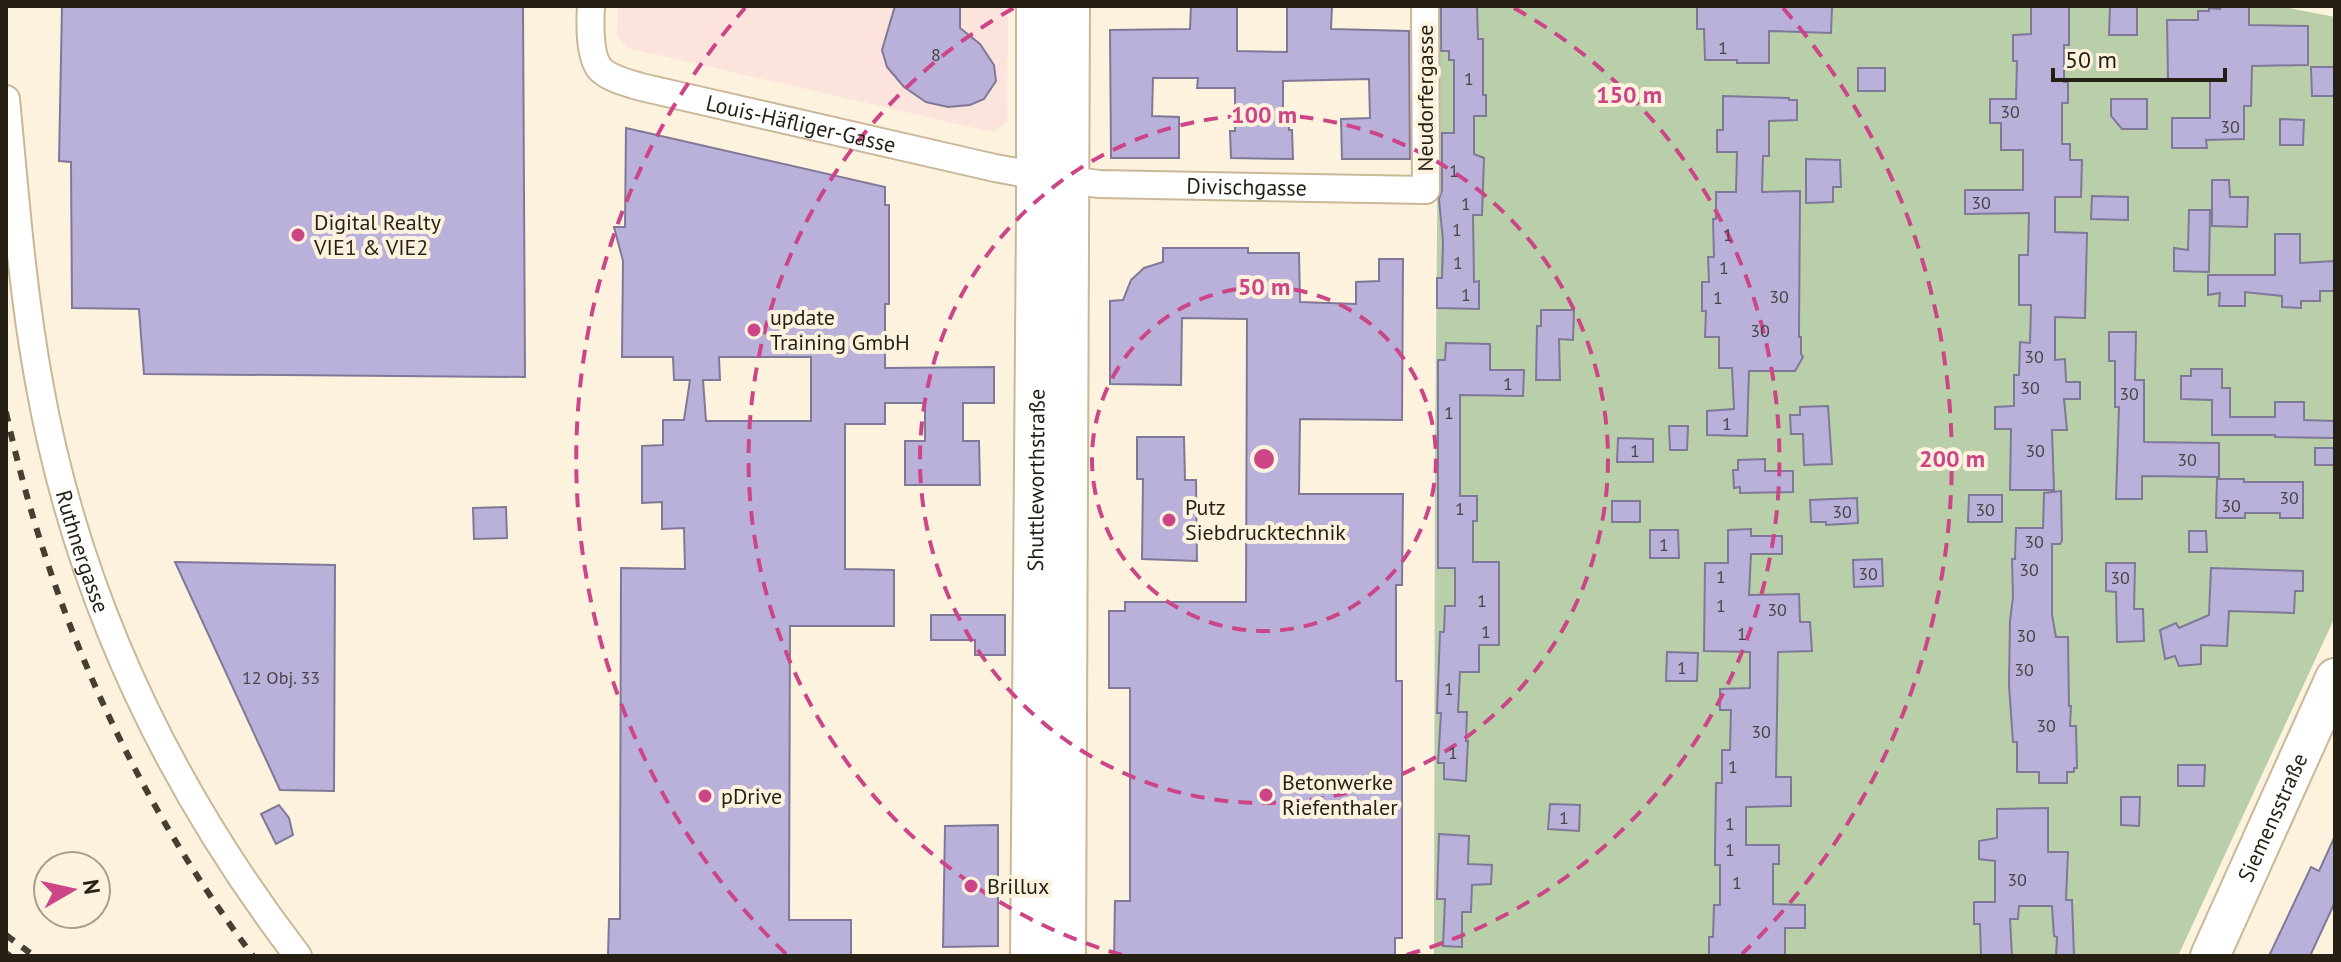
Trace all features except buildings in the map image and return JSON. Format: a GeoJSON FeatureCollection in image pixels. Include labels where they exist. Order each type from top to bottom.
{"type":"FeatureCollection","features":[{"type":"Feature","properties":{"kind":"main road","name":"Shuttleworthstraße"},"geometry":{"type":"LineString","coordinates":[[1038,6],[1054,178],[1064,956]]}},
{"type":"Feature","properties":{"kind":"main road","name":"Shuttleworthstraße"},"geometry":{"type":"LineString","coordinates":[[1032,956],[1054,178],[1068,6]]}},
{"type":"Feature","properties":{"kind":"main road","name":"Siemensstraße"},"geometry":{"type":"LineString","coordinates":[[2210,956],[2335,678]]}},
{"type":"Feature","properties":{"kind":"street","name":"Louis-Häfliger-Gasse"},"geometry":{"type":"LineString","coordinates":[[591,6],[593,49],[600,68],[619,80],[917,151],[1054,178]]}},
{"type":"Feature","properties":{"kind":"street","name":"Neudorfergasse"},"geometry":{"type":"LineString","coordinates":[[1425,6],[1426,190]]}},
{"type":"Feature","properties":{"kind":"street","name":"Ruthnergasse"},"geometry":{"type":"LineString","coordinates":[[6,99],[39,381],[72,522],[93,591],[156,734],[188,793],[221,849],[298,956]]}},
{"type":"Feature","properties":{"kind":"street","name":"Divischgasse"},"geometry":{"type":"LineString","coordinates":[[1054,178],[1099,184],[1426,190]]}},
{"type":"Feature","properties":{"kind":"shaded area"},"geometry":{"type":"Polygon","coordinates":[[[618,6],[1008,6],[1007,122],[993,132],[628,48],[617,35],[618,6]]]}},
{"type":"Feature","properties":{"kind":"green space"},"geometry":{"type":"Polygon","coordinates":[[[1439,6],[2279,6],[2335,17],[2335,617],[2178,956],[1434,956],[1439,6]]]}},
{"type":"Feature","properties":{"kind":"railway"},"geometry":{"type":"LineString","coordinates":[[6,412],[46,557],[100,698],[169,831],[253,956]]}},
{"type":"Feature","properties":{"kind":"railway"},"geometry":{"type":"LineString","coordinates":[[6,935],[34,956]]}},
{"type":"Feature","properties":{"kind":"railway"},"geometry":{"type":"LineString","coordinates":[[6,953],[10,956]]}},
{"type":"Feature","properties":{"kind":"place","name":"Digital Realty VIE1 & VIE2"},"geometry":{"type":"Point","coordinates":[298,235]}},
{"type":"Feature","properties":{"kind":"place","name":"update Training GmbH"},"geometry":{"type":"Point","coordinates":[754,330]}},
{"type":"Feature","properties":{"kind":"place","name":"Putz Siebdrucktechnik"},"geometry":{"type":"Point","coordinates":[1169,520]}},
{"type":"Feature","properties":{"kind":"place","name":"Betonwerke Riefenthaler"},"geometry":{"type":"Point","coordinates":[1266,795]}},
{"type":"Feature","properties":{"kind":"place","name":"pDrive"},"geometry":{"type":"Point","coordinates":[705,796]}},
{"type":"Feature","properties":{"kind":"place","name":"Brillux"},"geometry":{"type":"Point","coordinates":[971,886]}}]}
